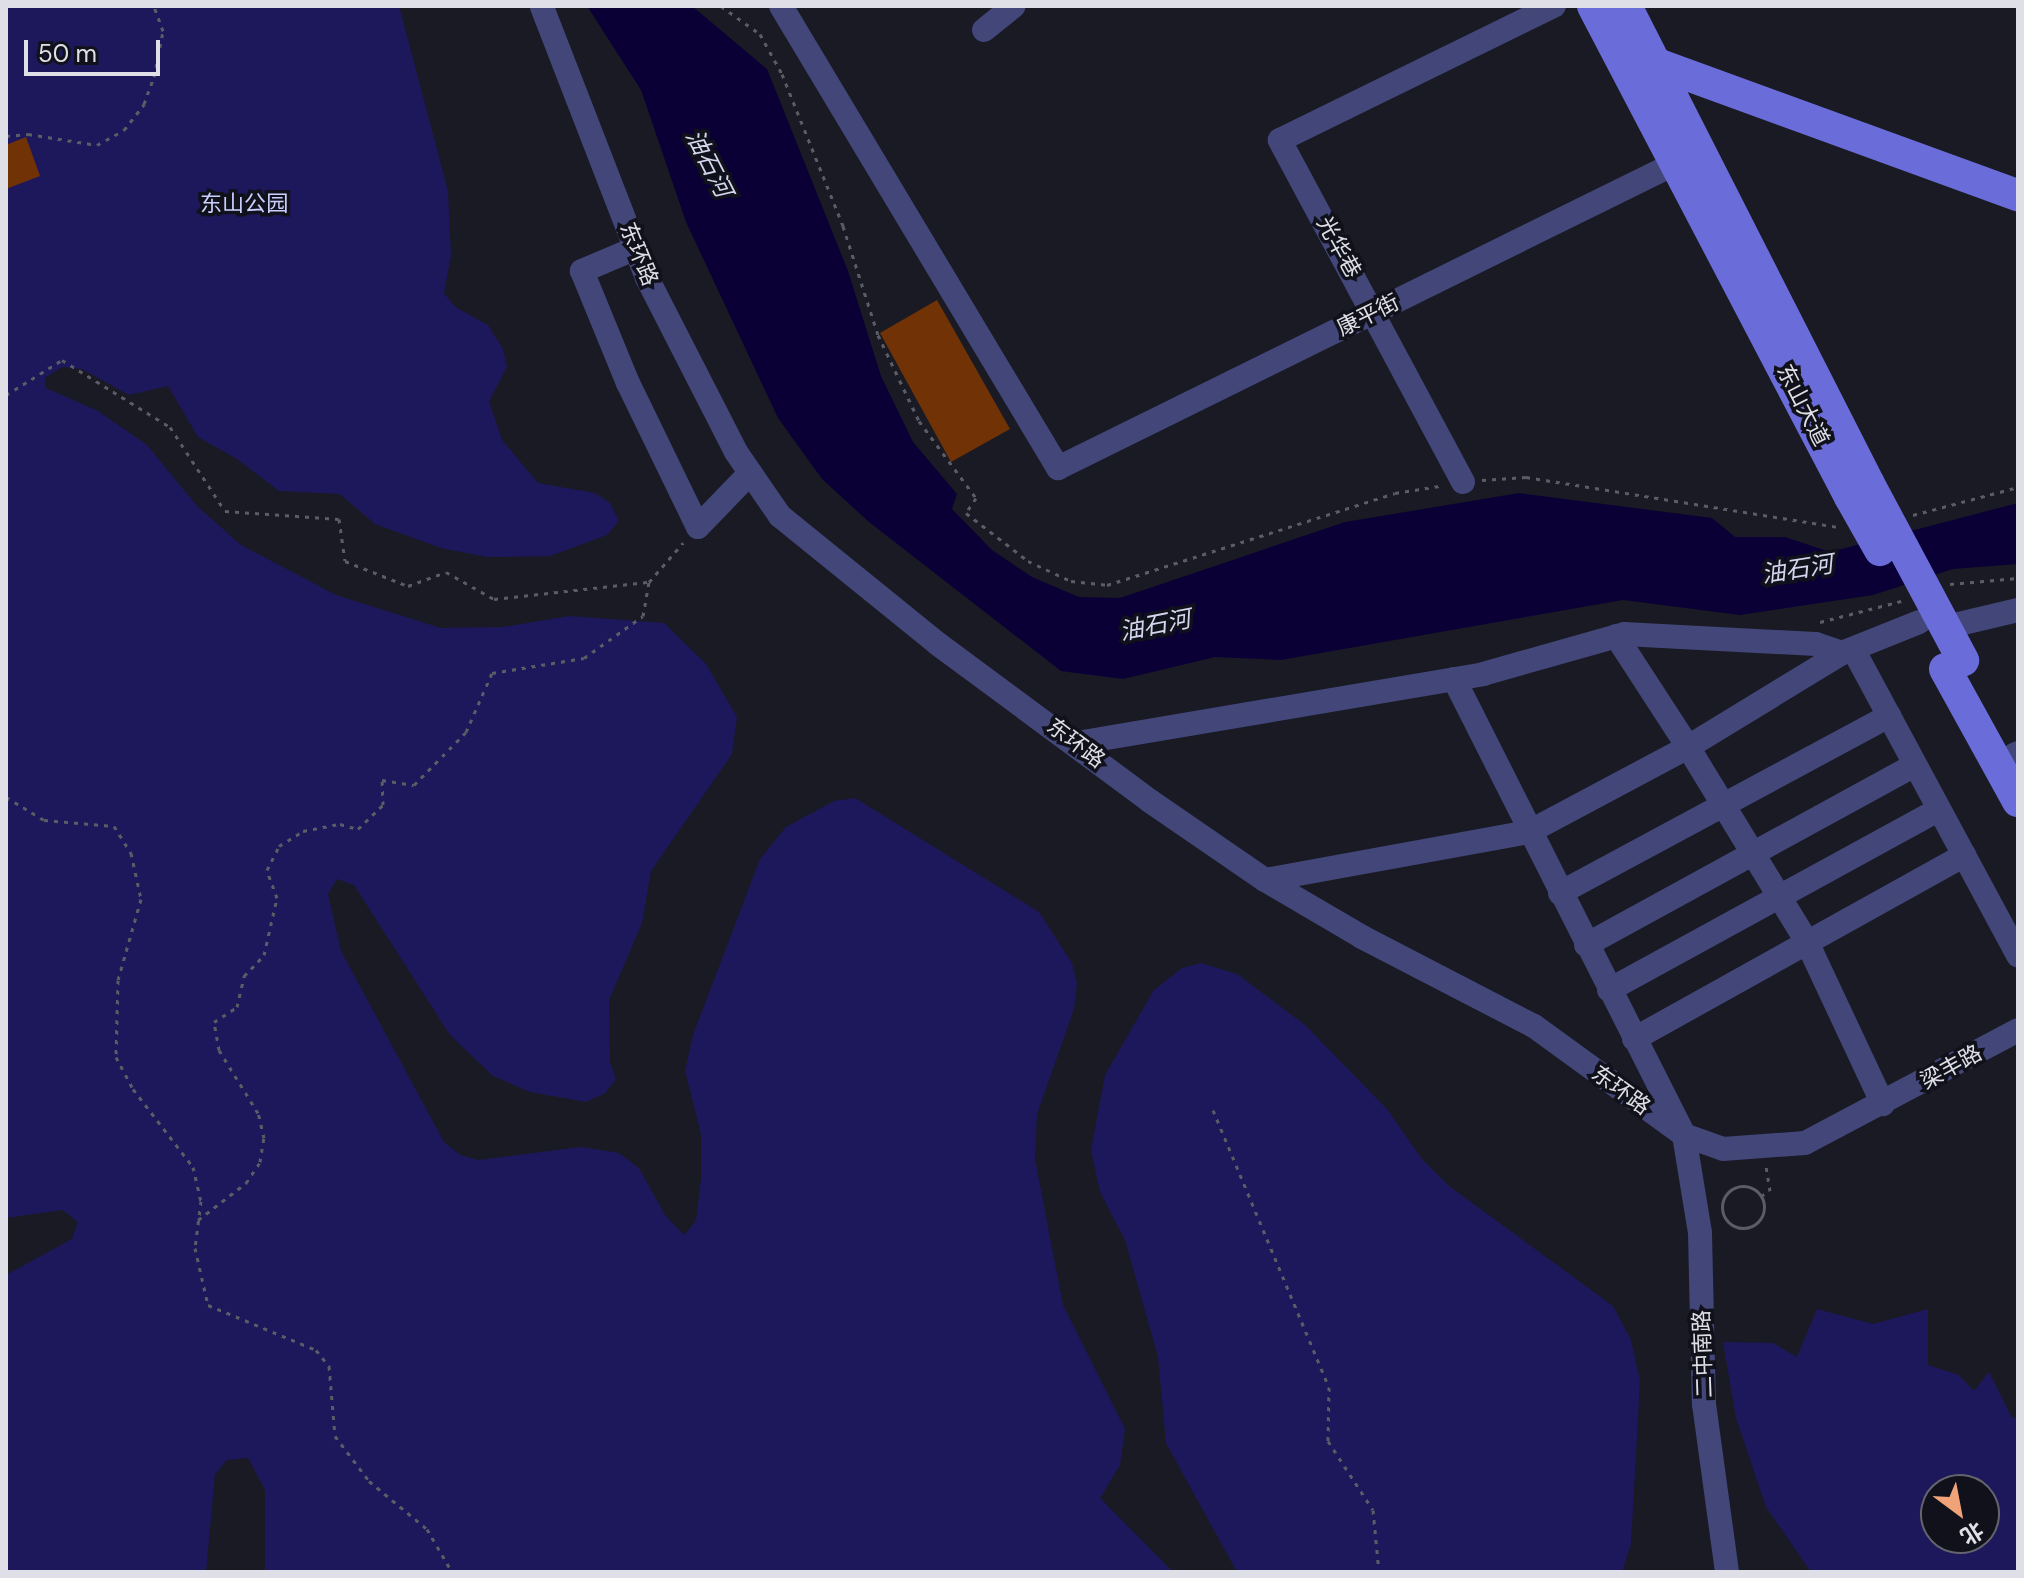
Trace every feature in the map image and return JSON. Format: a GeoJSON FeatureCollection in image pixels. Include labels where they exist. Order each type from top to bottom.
{"type":"FeatureCollection","features":[{"type":"Feature","properties":{"kind":"main road","name":"东山大道"},"geometry":{"type":"LineString","coordinates":[[1593,6],[1860,491],[1889,522],[1923,616]]}},
{"type":"Feature","properties":{"kind":"main road","name":"东山大道"},"geometry":{"type":"LineString","coordinates":[[1626,6],[1657,64],[1860,491],[1923,616],[2017,756]]}},
{"type":"Feature","properties":{"kind":"main road"},"geometry":{"type":"LineString","coordinates":[[1617,49],[2018,195]]}},
{"type":"Feature","properties":{"kind":"main road","name":"东山大道"},"geometry":{"type":"LineString","coordinates":[[1954,664],[2018,801]]}},
{"type":"Feature","properties":{"kind":"street","name":"东环路"},"geometry":{"type":"LineString","coordinates":[[543,6],[636,248],[750,473],[780,516],[838,565],[1265,880],[1534,1026],[1684,1135],[1723,1149],[1805,1143],[1883,1104]]}},
{"type":"Feature","properties":{"kind":"street","name":"康平街"},"geometry":{"type":"LineString","coordinates":[[781,6],[1058,468],[1678,162]]}},
{"type":"Feature","properties":{"kind":"street"},"geometry":{"type":"LineString","coordinates":[[984,30],[1014,6]]}},
{"type":"Feature","properties":{"kind":"street","name":"光华巷"},"geometry":{"type":"LineString","coordinates":[[1463,482],[1280,140],[1554,6]]}},
{"type":"Feature","properties":{"kind":"street"},"geometry":{"type":"LineString","coordinates":[[636,248],[582,271],[628,383],[698,527],[750,473]]}},
{"type":"Feature","properties":{"kind":"street"},"geometry":{"type":"LineString","coordinates":[[1265,880],[1529,832],[1688,747],[1848,651],[1923,616],[2018,610]]}},
{"type":"Feature","properties":{"kind":"street"},"geometry":{"type":"LineString","coordinates":[[1077,743],[1454,679],[1616,636],[1816,644],[1848,651],[1889,716],[2018,955]]}},
{"type":"Feature","properties":{"kind":"street"},"geometry":{"type":"LineString","coordinates":[[1616,636],[1807,942],[1883,1104]]}},
{"type":"Feature","properties":{"kind":"street","name":"二中南路"},"geometry":{"type":"LineString","coordinates":[[1454,679],[1684,1135],[1700,1233],[1704,1404],[1727,1572]]}},
{"type":"Feature","properties":{"kind":"street"},"geometry":{"type":"LineString","coordinates":[[1560,893],[1889,716]]}},
{"type":"Feature","properties":{"kind":"street"},"geometry":{"type":"LineString","coordinates":[[1586,945],[1915,765]]}},
{"type":"Feature","properties":{"kind":"street"},"geometry":{"type":"LineString","coordinates":[[1609,990],[1939,809]]}},
{"type":"Feature","properties":{"kind":"street"},"geometry":{"type":"LineString","coordinates":[[1634,1039],[1964,855]]}},
{"type":"Feature","properties":{"kind":"street","name":"梁丰路"},"geometry":{"type":"LineString","coordinates":[[1883,1104],[2018,1030]]}},
{"type":"Feature","properties":{"kind":"path"},"geometry":{"type":"LineString","coordinates":[[6,136],[28,134],[97,145],[124,130],[144,104],[154,77],[163,31],[154,6]]}},
{"type":"Feature","properties":{"kind":"path"},"geometry":{"type":"LineString","coordinates":[[6,395],[62,360],[170,427],[225,511],[339,519],[345,561],[408,586],[446,572],[494,599],[649,582]]}},
{"type":"Feature","properties":{"kind":"path"},"geometry":{"type":"LineString","coordinates":[[1889,522],[2018,487]]}},
{"type":"Feature","properties":{"kind":"path"},"geometry":{"type":"LineString","coordinates":[[198,1220],[246,1183],[260,1162],[264,1138],[258,1113],[219,1050],[214,1022],[237,1007],[244,976],[264,955],[277,898],[267,870],[279,846],[303,831],[340,824],[358,829],[383,805],[382,780],[414,785],[466,732],[492,673],[584,658],[643,616],[649,582],[698,527]]}},
{"type":"Feature","properties":{"kind":"path"},"geometry":{"type":"LineString","coordinates":[[1945,586],[2018,578]]}},
{"type":"Feature","properties":{"kind":"path"},"geometry":{"type":"LineString","coordinates":[[1805,625],[1923,616]]}},
{"type":"Feature","properties":{"kind":"path"},"geometry":{"type":"LineString","coordinates":[[6,797],[44,820],[114,826],[131,853],[141,899],[118,980],[116,1057],[133,1089],[193,1167],[201,1201],[195,1248],[208,1305],[316,1350],[329,1366],[335,1436],[369,1481],[427,1529],[452,1572]]}},
{"type":"Feature","properties":{"kind":"path"},"geometry":{"type":"LineString","coordinates":[[1213,1110],[1329,1387],[1328,1441],[1373,1510],[1379,1572]]}},
{"type":"Feature","properties":{"kind":"path"},"geometry":{"type":"LineString","coordinates":[[1761,1196],[1770,1191],[1766,1166]]}},
{"type":"Feature","properties":{"kind":"path"},"geometry":{"type":"LineString","coordinates":[[1747,1186],[1761,1196],[1763,1213],[1755,1224],[1735,1226],[1725,1217],[1725,1197],[1734,1188],[1747,1186]]}},
{"type":"Feature","properties":{"kind":"green space","name":"东山公园"},"geometry":{"type":"Polygon","coordinates":[[[6,6],[399,6],[448,191],[451,256],[444,293],[455,307],[488,325],[503,349],[507,367],[489,401],[502,440],[538,483],[595,493],[610,503],[619,521],[607,535],[550,556],[487,557],[441,548],[375,524],[340,494],[279,491],[237,459],[198,437],[168,386],[129,395],[82,369],[62,367],[45,378],[46,388],[98,411],[147,445],[197,506],[241,545],[336,595],[441,628],[503,627],[569,616],[664,623],[706,664],[737,717],[732,754],[651,871],[642,923],[609,1000],[610,1062],[616,1079],[605,1093],[586,1102],[530,1092],[493,1076],[450,1035],[354,885],[337,879],[328,894],[341,951],[444,1142],[460,1155],[478,1160],[581,1147],[619,1153],[639,1168],[665,1215],[684,1235],[696,1221],[701,1179],[701,1134],[685,1071],[693,1035],[760,859],[786,827],[834,801],[855,798],[1039,912],[1072,963],[1077,983],[1074,1009],[1037,1114],[1035,1159],[1063,1305],[1125,1429],[1120,1465],[1100,1498],[1173,1572],[265,1572],[265,1490],[248,1458],[227,1460],[215,1474],[206,1572],[6,1572],[6,1275],[72,1239],[78,1222],[63,1210],[6,1218],[6,6]]]}},
{"type":"Feature","properties":{"kind":"green space"},"geometry":{"type":"Polygon","coordinates":[[[1201,963],[1237,974],[1304,1024],[1387,1109],[1421,1158],[1449,1186],[1613,1306],[1631,1340],[1640,1381],[1631,1544],[1622,1572],[1237,1572],[1166,1443],[1158,1357],[1125,1240],[1100,1192],[1091,1150],[1105,1075],[1154,990],[1182,968],[1201,963]]]}},
{"type":"Feature","properties":{"kind":"green space"},"geometry":{"type":"Polygon","coordinates":[[[1817,1309],[1873,1324],[1928,1309],[1928,1365],[1959,1375],[1974,1391],[1989,1372],[2012,1418],[2018,1417],[2018,1572],[1811,1572],[1766,1507],[1736,1418],[1723,1342],[1773,1343],[1797,1357],[1817,1309]]]}},
{"type":"Feature","properties":{"kind":"water","name":"油石河"},"geometry":{"type":"Polygon","coordinates":[[[587,6],[692,6],[767,69],[848,271],[881,376],[913,442],[957,494],[952,509],[992,550],[1032,577],[1079,597],[1120,598],[1345,522],[1519,493],[1712,518],[1735,537],[1785,537],[1830,552],[2018,503],[2018,564],[1953,569],[1873,595],[1740,615],[1623,600],[1281,660],[1215,657],[1123,679],[1061,671],[869,522],[822,479],[778,418],[686,222],[641,90],[587,6]]]}},
{"type":"Feature","properties":{"kind":"building"},"geometry":{"type":"Polygon","coordinates":[[[26,137],[40,176],[6,189],[6,145],[26,137]]]}},
{"type":"Feature","properties":{"kind":"building"},"geometry":{"type":"Polygon","coordinates":[[[937,300],[1010,429],[951,462],[880,333],[937,300]]]}}]}
